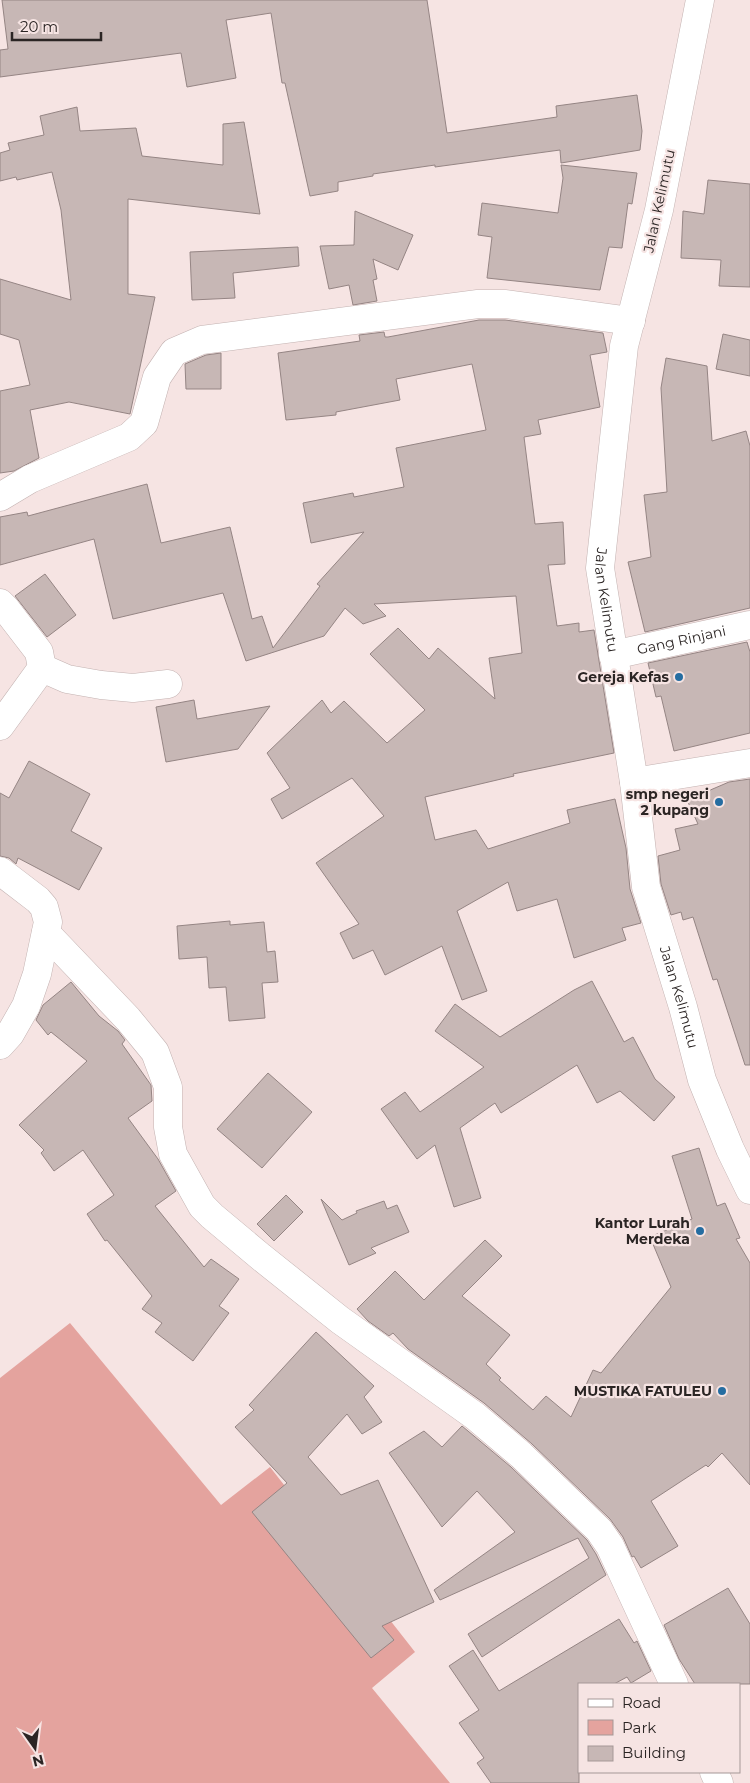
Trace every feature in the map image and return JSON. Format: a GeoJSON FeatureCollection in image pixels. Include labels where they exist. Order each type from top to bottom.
{"type":"FeatureCollection","features":[{"type":"Feature","properties":{"kind":"street","name":"Jalan Kelimutu"},"geometry":{"type":"LineString","coordinates":[[700,0],[659,210],[624,346],[600,568],[634,782],[646,887],[683,1007],[702,1080],[730,1149],[750,1190]]}},
{"type":"Feature","properties":{"kind":"street"},"geometry":{"type":"LineString","coordinates":[[0,497],[30,479],[129,437],[144,423],[157,377],[174,352],[202,340],[478,304],[506,304],[631,321]]}},
{"type":"Feature","properties":{"kind":"street"},"geometry":{"type":"LineString","coordinates":[[0,603],[6,608],[39,652],[42,668],[0,726]]}},
{"type":"Feature","properties":{"kind":"street","name":"Gang Rinjani"},"geometry":{"type":"LineString","coordinates":[[613,655],[750,625]]}},
{"type":"Feature","properties":{"kind":"street"},"geometry":{"type":"LineString","coordinates":[[42,668],[67,679],[101,685],[133,688],[168,684]]}},
{"type":"Feature","properties":{"kind":"street"},"geometry":{"type":"LineString","coordinates":[[634,782],[750,763]]}},
{"type":"Feature","properties":{"kind":"street"},"geometry":{"type":"LineString","coordinates":[[0,871],[38,900],[44,907],[48,922],[37,974],[26,1006],[10,1034],[0,1045]]}},
{"type":"Feature","properties":{"kind":"street"},"geometry":{"type":"LineString","coordinates":[[46,933],[128,1019],[155,1052],[168,1087],[168,1127],[173,1154],[202,1206],[261,1257],[340,1320],[475,1416],[521,1455],[600,1530],[610,1546],[674,1683]]}},
{"type":"Feature","properties":{"kind":"green space"},"geometry":{"type":"Polygon","coordinates":[[[70,1323],[221,1505],[270,1467],[415,1652],[372,1688],[450,1783],[0,1783],[0,1378],[70,1323]]]}},
{"type":"Feature","properties":{"kind":"building"},"geometry":{"type":"Polygon","coordinates":[[[2,0],[427,0],[447,133],[557,117],[556,106],[637,95],[642,131],[640,150],[561,163],[560,150],[435,167],[435,165],[373,174],[373,176],[338,182],[338,191],[310,196],[285,83],[282,83],[271,13],[226,20],[236,78],[187,87],[181,53],[0,77],[0,50],[8,49],[2,0]]]}},
{"type":"Feature","properties":{"kind":"building"},"geometry":{"type":"Polygon","coordinates":[[[77,107],[80,131],[136,128],[142,156],[223,165],[223,124],[244,122],[260,214],[128,199],[128,294],[155,297],[130,414],[69,402],[30,410],[39,458],[14,471],[0,473],[0,391],[30,385],[19,340],[0,334],[0,279],[71,300],[61,210],[52,172],[17,180],[16,177],[0,181],[0,153],[10,150],[8,143],[44,135],[40,116],[77,107]]]}},
{"type":"Feature","properties":{"kind":"building"},"geometry":{"type":"Polygon","coordinates":[[[561,165],[637,173],[632,204],[628,203],[622,248],[609,247],[600,290],[487,278],[492,237],[478,235],[482,203],[558,213],[563,178],[561,165]]]}},
{"type":"Feature","properties":{"kind":"building"},"geometry":{"type":"Polygon","coordinates":[[[708,180],[750,184],[750,287],[719,286],[721,260],[681,258],[683,211],[704,214],[708,180]]]}},
{"type":"Feature","properties":{"kind":"building"},"geometry":{"type":"Polygon","coordinates":[[[355,211],[413,235],[398,270],[373,259],[377,279],[373,280],[377,301],[353,305],[349,285],[329,289],[320,246],[354,245],[355,211]]]}},
{"type":"Feature","properties":{"kind":"building"},"geometry":{"type":"Polygon","coordinates":[[[298,247],[299,266],[233,273],[235,298],[192,300],[190,252],[298,247]]]}},
{"type":"Feature","properties":{"kind":"building"},"geometry":{"type":"Polygon","coordinates":[[[479,320],[505,320],[603,333],[607,352],[590,355],[600,407],[538,420],[541,434],[524,437],[535,524],[563,522],[565,564],[548,565],[557,626],[579,623],[579,632],[594,630],[614,753],[513,774],[514,776],[425,797],[435,840],[476,830],[488,849],[570,823],[567,810],[615,799],[626,848],[630,889],[641,923],[622,928],[626,940],[574,958],[557,899],[517,911],[508,882],[457,911],[487,991],[462,1000],[442,946],[385,975],[373,950],[353,959],[340,933],[359,924],[316,863],[384,816],[352,778],[282,819],[271,799],[290,788],[267,753],[322,700],[331,713],[344,701],[387,743],[425,710],[370,654],[398,628],[429,659],[438,648],[495,699],[489,658],[522,653],[516,596],[374,604],[386,616],[363,624],[345,608],[324,636],[246,661],[223,593],[113,619],[94,539],[0,565],[0,517],[27,512],[28,516],[147,484],[161,543],[230,527],[252,619],[262,616],[273,648],[320,586],[317,584],[364,532],[311,543],[303,503],[353,493],[354,497],[404,487],[396,448],[486,430],[472,364],[396,379],[400,400],[336,412],[336,415],[286,420],[278,353],[360,341],[359,335],[384,332],[385,337],[388,337],[479,320]]]}},
{"type":"Feature","properties":{"kind":"building"},"geometry":{"type":"Polygon","coordinates":[[[723,334],[750,340],[750,376],[716,369],[723,334]]]}},
{"type":"Feature","properties":{"kind":"building"},"geometry":{"type":"Polygon","coordinates":[[[221,353],[221,389],[186,389],[185,364],[206,355],[221,353]]]}},
{"type":"Feature","properties":{"kind":"building"},"geometry":{"type":"Polygon","coordinates":[[[666,358],[707,366],[712,441],[746,431],[750,446],[750,608],[645,632],[628,562],[651,557],[644,495],[667,492],[661,388],[666,358]]]}},
{"type":"Feature","properties":{"kind":"building"},"geometry":{"type":"Polygon","coordinates":[[[45,574],[76,615],[47,637],[15,596],[45,574]]]}},
{"type":"Feature","properties":{"kind":"building"},"geometry":{"type":"Polygon","coordinates":[[[747,642],[750,652],[750,733],[674,751],[661,696],[656,697],[648,663],[747,642]]]}},
{"type":"Feature","properties":{"kind":"building"},"geometry":{"type":"Polygon","coordinates":[[[194,700],[197,719],[270,706],[238,749],[166,762],[156,707],[194,700]]]}},
{"type":"Feature","properties":{"kind":"building"},"geometry":{"type":"Polygon","coordinates":[[[29,761],[90,794],[71,831],[102,848],[79,890],[18,858],[16,864],[9,858],[0,856],[0,793],[9,798],[29,761]]]}},
{"type":"Feature","properties":{"kind":"building"},"geometry":{"type":"Polygon","coordinates":[[[750,779],[750,1065],[745,1065],[717,979],[713,980],[693,917],[683,920],[681,912],[671,915],[661,884],[658,856],[680,850],[675,829],[698,824],[687,800],[729,782],[750,779]]]}},
{"type":"Feature","properties":{"kind":"building"},"geometry":{"type":"Polygon","coordinates":[[[230,921],[230,925],[264,922],[267,952],[275,951],[278,982],[262,983],[265,1018],[229,1021],[226,987],[209,988],[207,957],[179,959],[177,926],[230,921]]]}},
{"type":"Feature","properties":{"kind":"building"},"geometry":{"type":"Polygon","coordinates":[[[592,981],[624,1042],[633,1037],[655,1079],[675,1097],[654,1121],[620,1091],[597,1103],[577,1065],[501,1113],[495,1103],[460,1128],[481,1198],[454,1207],[435,1145],[417,1159],[381,1109],[405,1092],[420,1112],[484,1067],[435,1031],[455,1004],[500,1037],[574,990],[592,981]]]}},
{"type":"Feature","properties":{"kind":"building"},"geometry":{"type":"Polygon","coordinates":[[[71,982],[99,1016],[118,1031],[125,1040],[122,1044],[151,1085],[152,1101],[128,1118],[158,1159],[176,1191],[155,1206],[204,1267],[211,1259],[239,1279],[219,1306],[229,1313],[193,1361],[155,1332],[162,1323],[142,1309],[152,1296],[107,1240],[105,1241],[87,1214],[114,1195],[83,1150],[54,1171],[41,1153],[44,1150],[19,1125],[87,1061],[51,1032],[48,1035],[36,1020],[43,1005],[71,982]]]}},
{"type":"Feature","properties":{"kind":"building"},"geometry":{"type":"Polygon","coordinates":[[[268,1073],[312,1112],[262,1168],[217,1129],[268,1073]]]}},
{"type":"Feature","properties":{"kind":"building"},"geometry":{"type":"Polygon","coordinates":[[[699,1148],[717,1206],[725,1203],[740,1238],[736,1239],[750,1263],[750,1485],[722,1453],[708,1467],[706,1465],[651,1501],[678,1546],[641,1568],[634,1556],[632,1557],[623,1537],[610,1519],[532,1444],[484,1403],[408,1349],[393,1333],[389,1336],[368,1321],[357,1309],[395,1271],[424,1300],[485,1240],[502,1256],[462,1296],[510,1335],[486,1364],[501,1378],[499,1380],[533,1410],[546,1396],[571,1417],[593,1370],[601,1373],[671,1287],[650,1237],[692,1219],[672,1156],[699,1148]]]}},
{"type":"Feature","properties":{"kind":"building"},"geometry":{"type":"Polygon","coordinates":[[[286,1195],[303,1212],[274,1241],[257,1224],[286,1195]]]}},
{"type":"Feature","properties":{"kind":"building"},"geometry":{"type":"Polygon","coordinates":[[[321,1199],[342,1220],[357,1213],[356,1211],[384,1201],[387,1209],[397,1205],[409,1232],[371,1248],[376,1253],[349,1265],[321,1199]]]}},
{"type":"Feature","properties":{"kind":"building"},"geometry":{"type":"Polygon","coordinates":[[[316,1332],[374,1386],[364,1397],[382,1422],[362,1434],[347,1414],[308,1457],[341,1495],[378,1480],[434,1602],[382,1626],[394,1640],[371,1658],[252,1512],[287,1483],[235,1427],[254,1410],[249,1405],[316,1332]]]}},
{"type":"Feature","properties":{"kind":"building"},"geometry":{"type":"Polygon","coordinates":[[[462,1426],[511,1467],[587,1540],[606,1575],[482,1657],[468,1634],[589,1558],[578,1538],[440,1600],[434,1590],[515,1532],[477,1491],[442,1527],[389,1453],[424,1431],[442,1447],[462,1426]]]}},
{"type":"Feature","properties":{"kind":"building"},"geometry":{"type":"Polygon","coordinates":[[[728,1588],[750,1624],[750,1684],[694,1683],[679,1659],[664,1625],[728,1588]]]}},
{"type":"Feature","properties":{"kind":"building"},"geometry":{"type":"Polygon","coordinates":[[[619,1619],[634,1643],[637,1641],[651,1671],[631,1683],[627,1677],[616,1683],[578,1683],[579,1783],[491,1783],[477,1763],[484,1758],[459,1723],[479,1710],[449,1666],[473,1650],[499,1691],[619,1619]]]}},
{"type":"Feature","properties":{"kind":"place","name":"Gereja Kefas"},"geometry":{"type":"Point","coordinates":[679,677]}},
{"type":"Feature","properties":{"kind":"place","name":"smp negeri 2 kupang"},"geometry":{"type":"Point","coordinates":[719,802]}},
{"type":"Feature","properties":{"kind":"place","name":"Kantor Lurah Merdeka"},"geometry":{"type":"Point","coordinates":[700,1231]}},
{"type":"Feature","properties":{"kind":"place","name":"MUSTIKA FATULEU"},"geometry":{"type":"Point","coordinates":[722,1391]}}]}
